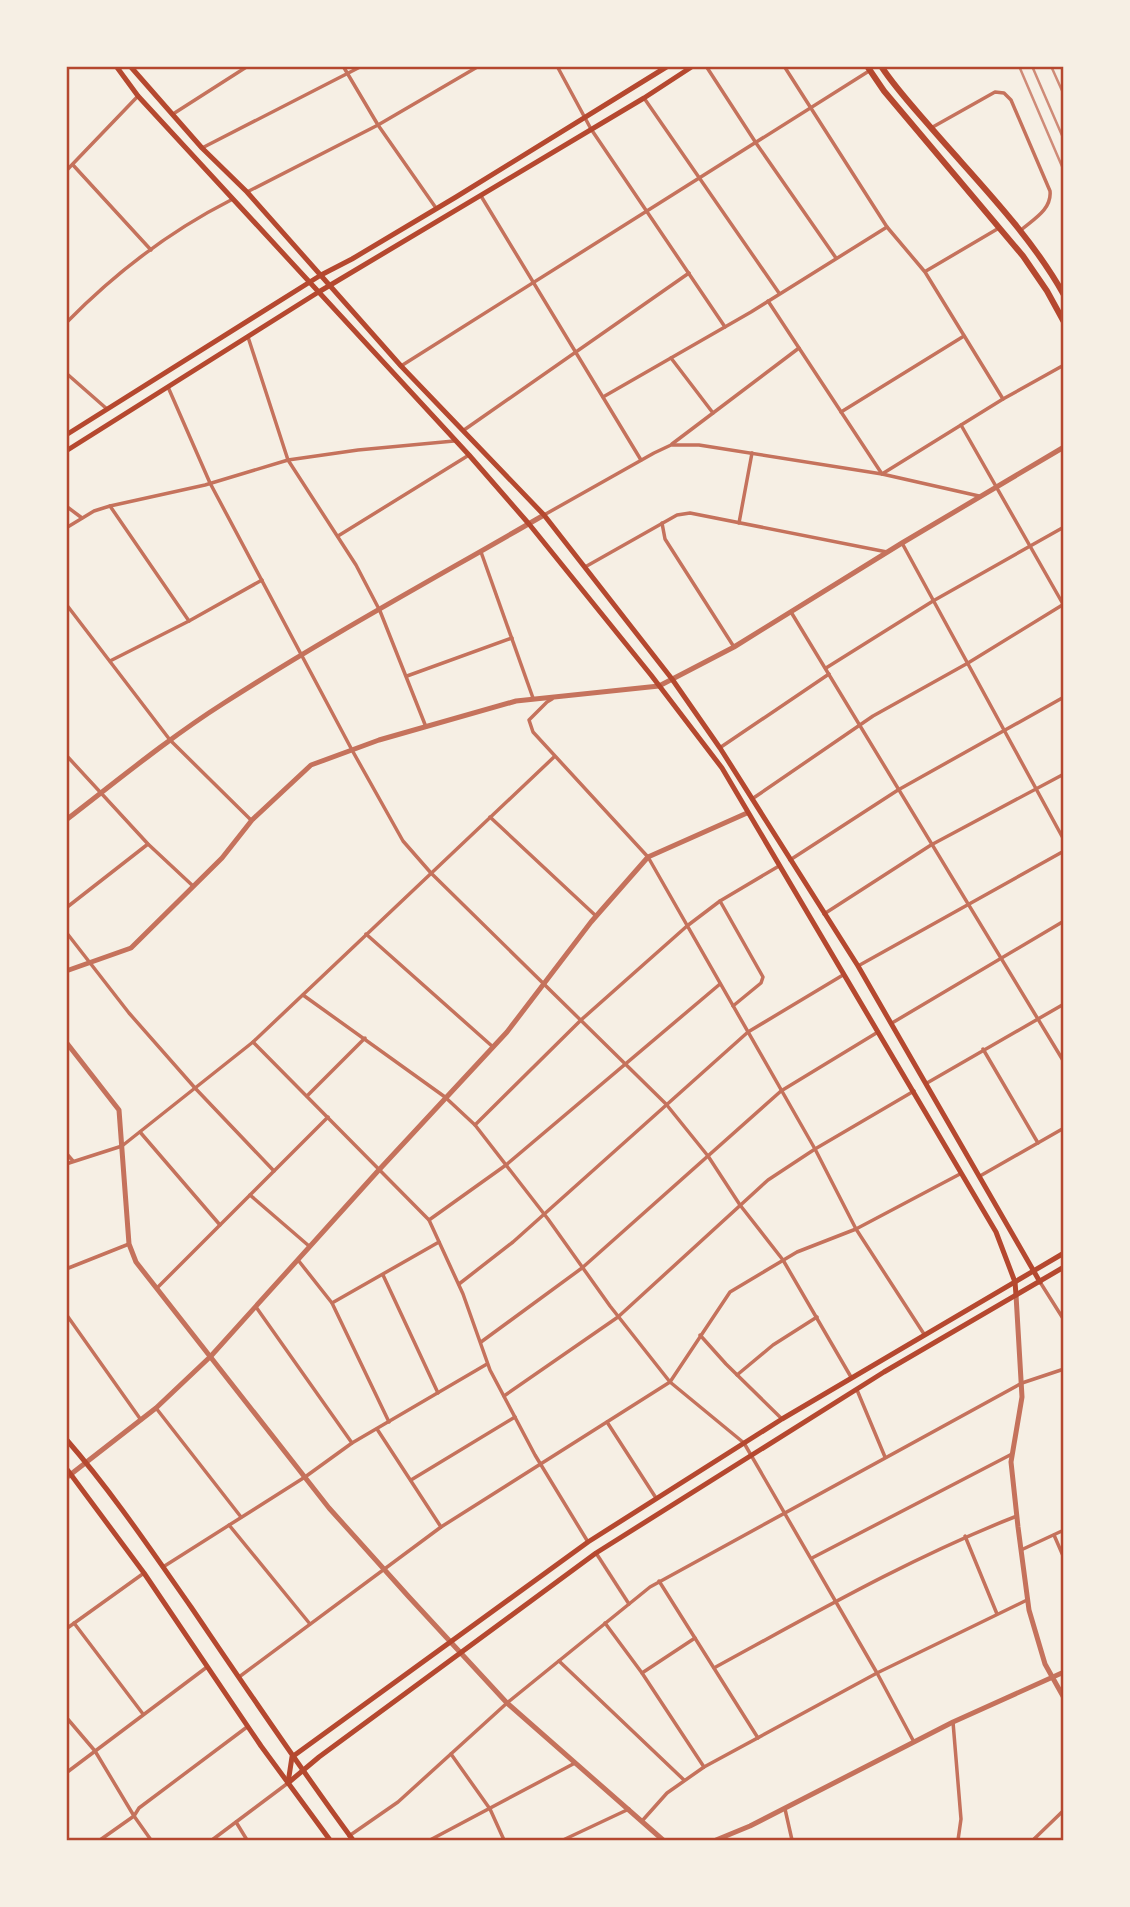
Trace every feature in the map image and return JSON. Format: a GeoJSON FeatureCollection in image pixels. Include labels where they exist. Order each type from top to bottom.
{"type":"FeatureCollection","features":[{"type":"Feature","properties":{"kind":"main road"},"geometry":{"type":"LineString","coordinates":[[116,66],[138,96],[231,200],[469,455],[529,524],[722,768],[996,1231],[1015,1282],[1016,1295]]}},
{"type":"Feature","properties":{"kind":"main road"},"geometry":{"type":"LineString","coordinates":[[130,66],[202,148],[247,192],[401,366],[544,515],[672,679],[720,748],[858,966],[1040,1282]]}},
{"type":"Feature","properties":{"kind":"main road"},"geometry":{"type":"LineString","coordinates":[[66,435],[308,282],[436,209],[668,66]]}},
{"type":"Feature","properties":{"kind":"main road"},"geometry":{"type":"LineString","coordinates":[[66,451],[330,285],[693,66]]}},
{"type":"Feature","properties":{"kind":"main road"},"geometry":{"type":"LineString","coordinates":[[881,66],[1020,231],[1063,295]]}},
{"type":"Feature","properties":{"kind":"main road"},"geometry":{"type":"LineString","coordinates":[[868,69],[1029,264],[1047,290],[1063,322]]}},
{"type":"Feature","properties":{"kind":"main road"},"geometry":{"type":"LineString","coordinates":[[288,1783],[292,1757],[588,1542],[851,1377],[1063,1253]]}},
{"type":"Feature","properties":{"kind":"main road"},"geometry":{"type":"LineString","coordinates":[[288,1783],[596,1553],[751,1454],[1063,1267]]}},
{"type":"Feature","properties":{"kind":"main road"},"geometry":{"type":"LineString","coordinates":[[66,1439],[87,1463],[163,1567],[292,1757],[351,1838]]}},
{"type":"Feature","properties":{"kind":"main road"},"geometry":{"type":"LineString","coordinates":[[66,1468],[69,1476],[144,1573],[247,1727],[330,1840]]}},
{"type":"Feature","properties":{"kind":"street"},"geometry":{"type":"LineString","coordinates":[[172,114],[248,66]]}},
{"type":"Feature","properties":{"kind":"street"},"geometry":{"type":"LineString","coordinates":[[343,66],[378,125],[436,209]]}},
{"type":"Feature","properties":{"kind":"street"},"geometry":{"type":"LineString","coordinates":[[202,148],[362,66]]}},
{"type":"Feature","properties":{"kind":"street"},"geometry":{"type":"LineString","coordinates":[[247,192],[378,125],[479,66]]}},
{"type":"Feature","properties":{"kind":"street"},"geometry":{"type":"LineString","coordinates":[[557,66],[591,129],[725,327]]}},
{"type":"Feature","properties":{"kind":"street"},"geometry":{"type":"LineString","coordinates":[[706,66],[836,258]]}},
{"type":"Feature","properties":{"kind":"street"},"geometry":{"type":"LineString","coordinates":[[784,66],[887,227],[925,272],[1003,400]]}},
{"type":"Feature","properties":{"kind":"street"},"geometry":{"type":"LineString","coordinates":[[401,366],[811,109],[868,69]]}},
{"type":"Feature","properties":{"kind":"street"},"geometry":{"type":"LineString","coordinates":[[931,128],[995,92],[1004,93],[1011,100],[1050,191],[1051,200],[1047,208],[1020,231]]}},
{"type":"Feature","properties":{"kind":"street"},"geometry":{"type":"LineString","coordinates":[[66,171],[138,96]]}},
{"type":"Feature","properties":{"kind":"street"},"geometry":{"type":"LineString","coordinates":[[644,98],[779,293]]}},
{"type":"Feature","properties":{"kind":"street"},"geometry":{"type":"LineString","coordinates":[[73,165],[151,250]]}},
{"type":"Feature","properties":{"kind":"street"},"geometry":{"type":"LineString","coordinates":[[481,196],[641,460]]}},
{"type":"Feature","properties":{"kind":"street"},"geometry":{"type":"LineString","coordinates":[[66,323],[115,277],[151,250],[207,212],[231,200]]}},
{"type":"Feature","properties":{"kind":"street"},"geometry":{"type":"LineString","coordinates":[[603,397],[725,327],[887,227]]}},
{"type":"Feature","properties":{"kind":"street"},"geometry":{"type":"LineString","coordinates":[[925,272],[999,228]]}},
{"type":"Feature","properties":{"kind":"street"},"geometry":{"type":"LineString","coordinates":[[462,432],[689,273]]}},
{"type":"Feature","properties":{"kind":"street"},"geometry":{"type":"LineString","coordinates":[[768,301],[882,474]]}},
{"type":"Feature","properties":{"kind":"street"},"geometry":{"type":"LineString","coordinates":[[841,412],[964,336]]}},
{"type":"Feature","properties":{"kind":"street"},"geometry":{"type":"LineString","coordinates":[[248,337],[288,460],[338,536],[380,611],[425,727]]}},
{"type":"Feature","properties":{"kind":"street"},"geometry":{"type":"LineString","coordinates":[[66,820],[131,768],[222,704],[302,654],[671,445],[799,348]]}},
{"type":"Feature","properties":{"kind":"street"},"geometry":{"type":"LineString","coordinates":[[671,358],[713,413]]}},
{"type":"Feature","properties":{"kind":"street"},"geometry":{"type":"LineString","coordinates":[[882,474],[1063,365]]}},
{"type":"Feature","properties":{"kind":"street"},"geometry":{"type":"LineString","coordinates":[[66,373],[107,409]]}},
{"type":"Feature","properties":{"kind":"street"},"geometry":{"type":"LineString","coordinates":[[169,387],[211,483],[403,841],[431,873],[666,1104],[708,1156],[740,1205],[783,1260],[851,1377]]}},
{"type":"Feature","properties":{"kind":"street"},"geometry":{"type":"LineString","coordinates":[[752,799],[860,725],[1063,604],[961,425]]}},
{"type":"Feature","properties":{"kind":"street"},"geometry":{"type":"LineString","coordinates":[[66,528],[94,511],[110,506],[211,483],[288,460],[456,441]]}},
{"type":"Feature","properties":{"kind":"street"},"geometry":{"type":"LineString","coordinates":[[671,445],[699,445],[882,474],[981,496]]}},
{"type":"Feature","properties":{"kind":"street"},"geometry":{"type":"LineString","coordinates":[[66,971],[131,948],[222,858],[252,820],[311,765],[425,727],[516,701],[659,686],[734,647],[1063,447]]}},
{"type":"Feature","properties":{"kind":"street"},"geometry":{"type":"LineString","coordinates":[[739,523],[752,453]]}},
{"type":"Feature","properties":{"kind":"street"},"geometry":{"type":"LineString","coordinates":[[338,536],[469,455]]}},
{"type":"Feature","properties":{"kind":"street"},"geometry":{"type":"LineString","coordinates":[[66,506],[82,518]]}},
{"type":"Feature","properties":{"kind":"street"},"geometry":{"type":"LineString","coordinates":[[110,506],[189,621]]}},
{"type":"Feature","properties":{"kind":"street"},"geometry":{"type":"LineString","coordinates":[[583,568],[677,515],[690,513],[887,552]]}},
{"type":"Feature","properties":{"kind":"street"},"geometry":{"type":"LineString","coordinates":[[662,523],[665,539],[734,647]]}},
{"type":"Feature","properties":{"kind":"street"},"geometry":{"type":"LineString","coordinates":[[826,668],[933,600],[1063,527]]}},
{"type":"Feature","properties":{"kind":"street"},"geometry":{"type":"LineString","coordinates":[[902,543],[1063,841]]}},
{"type":"Feature","properties":{"kind":"street"},"geometry":{"type":"LineString","coordinates":[[481,552],[533,698]]}},
{"type":"Feature","properties":{"kind":"street"},"geometry":{"type":"LineString","coordinates":[[110,661],[262,580]]}},
{"type":"Feature","properties":{"kind":"street"},"geometry":{"type":"LineString","coordinates":[[66,604],[170,740],[252,820]]}},
{"type":"Feature","properties":{"kind":"street"},"geometry":{"type":"LineString","coordinates":[[791,612],[1063,1062]]}},
{"type":"Feature","properties":{"kind":"street"},"geometry":{"type":"LineString","coordinates":[[407,676],[512,638]]}},
{"type":"Feature","properties":{"kind":"street"},"geometry":{"type":"LineString","coordinates":[[720,748],[829,674]]}},
{"type":"Feature","properties":{"kind":"street"},"geometry":{"type":"LineString","coordinates":[[790,860],[898,790],[1063,696]]}},
{"type":"Feature","properties":{"kind":"street"},"geometry":{"type":"LineString","coordinates":[[557,697],[547,702],[529,720],[533,732],[648,856],[815,1149],[856,1229],[924,1334]]}},
{"type":"Feature","properties":{"kind":"street"},"geometry":{"type":"LineString","coordinates":[[66,755],[148,844],[193,886]]}},
{"type":"Feature","properties":{"kind":"street"},"geometry":{"type":"LineString","coordinates":[[66,1164],[122,1146],[254,1042],[554,757]]}},
{"type":"Feature","properties":{"kind":"street"},"geometry":{"type":"LineString","coordinates":[[824,914],[932,845],[1063,775]]}},
{"type":"Feature","properties":{"kind":"street"},"geometry":{"type":"LineString","coordinates":[[69,1476],[156,1408],[211,1356],[493,1047],[596,916],[648,856],[747,813]]}},
{"type":"Feature","properties":{"kind":"street"},"geometry":{"type":"LineString","coordinates":[[490,817],[596,916]]}},
{"type":"Feature","properties":{"kind":"street"},"geometry":{"type":"LineString","coordinates":[[66,908],[148,844]]}},
{"type":"Feature","properties":{"kind":"street"},"geometry":{"type":"LineString","coordinates":[[858,966],[1063,851]]}},
{"type":"Feature","properties":{"kind":"street"},"geometry":{"type":"LineString","coordinates":[[475,1125],[581,1020],[687,926],[720,901],[779,866]]}},
{"type":"Feature","properties":{"kind":"street"},"geometry":{"type":"LineString","coordinates":[[720,901],[764,977],[761,983],[733,1006]]}},
{"type":"Feature","properties":{"kind":"street"},"geometry":{"type":"LineString","coordinates":[[892,1024],[1063,921]]}},
{"type":"Feature","properties":{"kind":"street"},"geometry":{"type":"LineString","coordinates":[[66,932],[129,1013],[274,1171]]}},
{"type":"Feature","properties":{"kind":"street"},"geometry":{"type":"LineString","coordinates":[[366,934],[493,1047]]}},
{"type":"Feature","properties":{"kind":"street"},"geometry":{"type":"LineString","coordinates":[[459,1284],[513,1242],[748,1032],[844,975]]}},
{"type":"Feature","properties":{"kind":"street"},"geometry":{"type":"LineString","coordinates":[[429,1220],[506,1165],[720,984]]}},
{"type":"Feature","properties":{"kind":"street"},"geometry":{"type":"LineString","coordinates":[[303,995],[445,1097],[475,1125],[618,1317],[670,1382],[744,1443],[812,1558],[914,1742]]}},
{"type":"Feature","properties":{"kind":"street"},"geometry":{"type":"LineString","coordinates":[[927,1083],[1063,1004]]}},
{"type":"Feature","properties":{"kind":"street"},"geometry":{"type":"LineString","coordinates":[[480,1342],[582,1268],[781,1091],[878,1032]]}},
{"type":"Feature","properties":{"kind":"street"},"geometry":{"type":"LineString","coordinates":[[307,1096],[365,1038]]}},
{"type":"Feature","properties":{"kind":"street"},"geometry":{"type":"LineString","coordinates":[[66,1042],[119,1110],[130,1244],[136,1262],[329,1508],[384,1569],[507,1703],[663,1840]]}},
{"type":"Feature","properties":{"kind":"street"},"geometry":{"type":"LineString","coordinates":[[254,1042],[429,1220],[459,1284],[488,1364],[541,1465],[588,1542]]}},
{"type":"Feature","properties":{"kind":"street"},"geometry":{"type":"LineString","coordinates":[[983,1049],[1038,1143]]}},
{"type":"Feature","properties":{"kind":"street"},"geometry":{"type":"LineString","coordinates":[[504,1396],[618,1317],[768,1180],[914,1091]]}},
{"type":"Feature","properties":{"kind":"street"},"geometry":{"type":"LineString","coordinates":[[157,1288],[328,1117]]}},
{"type":"Feature","properties":{"kind":"street"},"geometry":{"type":"LineString","coordinates":[[980,1176],[1063,1128]]}},
{"type":"Feature","properties":{"kind":"street"},"geometry":{"type":"LineString","coordinates":[[140,1132],[220,1225]]}},
{"type":"Feature","properties":{"kind":"street"},"geometry":{"type":"LineString","coordinates":[[66,1153],[73,1161]]}},
{"type":"Feature","properties":{"kind":"street"},"geometry":{"type":"LineString","coordinates":[[239,1677],[441,1527],[670,1382],[730,1292],[783,1260],[856,1229],[961,1173]]}},
{"type":"Feature","properties":{"kind":"street"},"geometry":{"type":"LineString","coordinates":[[250,1195],[309,1247]]}},
{"type":"Feature","properties":{"kind":"street"},"geometry":{"type":"LineString","coordinates":[[332,1303],[439,1242]]}},
{"type":"Feature","properties":{"kind":"street"},"geometry":{"type":"LineString","coordinates":[[66,1269],[130,1244]]}},
{"type":"Feature","properties":{"kind":"street"},"geometry":{"type":"LineString","coordinates":[[298,1259],[332,1303],[389,1423]]}},
{"type":"Feature","properties":{"kind":"street"},"geometry":{"type":"LineString","coordinates":[[383,1275],[439,1392]]}},
{"type":"Feature","properties":{"kind":"street"},"geometry":{"type":"LineString","coordinates":[[1040,1282],[1063,1320]]}},
{"type":"Feature","properties":{"kind":"street"},"geometry":{"type":"LineString","coordinates":[[1016,1295],[1023,1397],[1012,1454],[1017,1516],[1027,1600],[1050,1677],[1063,1698]]}},
{"type":"Feature","properties":{"kind":"street"},"geometry":{"type":"LineString","coordinates":[[256,1307],[352,1443]]}},
{"type":"Feature","properties":{"kind":"street"},"geometry":{"type":"LineString","coordinates":[[66,1314],[141,1420]]}},
{"type":"Feature","properties":{"kind":"street"},"geometry":{"type":"LineString","coordinates":[[737,1375],[773,1345],[817,1317]]}},
{"type":"Feature","properties":{"kind":"street"},"geometry":{"type":"LineString","coordinates":[[700,1335],[782,1419]]}},
{"type":"Feature","properties":{"kind":"street"},"geometry":{"type":"LineString","coordinates":[[163,1567],[305,1477],[352,1443],[488,1364]]}},
{"type":"Feature","properties":{"kind":"street"},"geometry":{"type":"LineString","coordinates":[[351,1838],[398,1802],[507,1703],[659,1581],[1022,1383],[1063,1371]]}},
{"type":"Feature","properties":{"kind":"street"},"geometry":{"type":"LineString","coordinates":[[857,1390],[885,1457]]}},
{"type":"Feature","properties":{"kind":"street"},"geometry":{"type":"LineString","coordinates":[[156,1408],[241,1517]]}},
{"type":"Feature","properties":{"kind":"street"},"geometry":{"type":"LineString","coordinates":[[411,1480],[515,1417]]}},
{"type":"Feature","properties":{"kind":"street"},"geometry":{"type":"LineString","coordinates":[[607,1422],[656,1498]]}},
{"type":"Feature","properties":{"kind":"street"},"geometry":{"type":"LineString","coordinates":[[377,1429],[441,1527]]}},
{"type":"Feature","properties":{"kind":"street"},"geometry":{"type":"LineString","coordinates":[[812,1558],[1012,1454]]}},
{"type":"Feature","properties":{"kind":"street"},"geometry":{"type":"LineString","coordinates":[[714,1668],[836,1601],[965,1536],[1017,1516]]}},
{"type":"Feature","properties":{"kind":"street"},"geometry":{"type":"LineString","coordinates":[[229,1525],[310,1624]]}},
{"type":"Feature","properties":{"kind":"street"},"geometry":{"type":"LineString","coordinates":[[1021,1550],[1063,1530]]}},
{"type":"Feature","properties":{"kind":"street"},"geometry":{"type":"LineString","coordinates":[[1054,1535],[1063,1558]]}},
{"type":"Feature","properties":{"kind":"street"},"geometry":{"type":"LineString","coordinates":[[965,1536],[997,1614]]}},
{"type":"Feature","properties":{"kind":"street"},"geometry":{"type":"LineString","coordinates":[[596,1553],[629,1604]]}},
{"type":"Feature","properties":{"kind":"street"},"geometry":{"type":"LineString","coordinates":[[67,1628],[144,1573]]}},
{"type":"Feature","properties":{"kind":"street"},"geometry":{"type":"LineString","coordinates":[[659,1581],[758,1738]]}},
{"type":"Feature","properties":{"kind":"street"},"geometry":{"type":"LineString","coordinates":[[642,1821],[667,1793],[704,1767],[877,1673],[1027,1600]]}},
{"type":"Feature","properties":{"kind":"street"},"geometry":{"type":"LineString","coordinates":[[74,1623],[143,1714]]}},
{"type":"Feature","properties":{"kind":"street"},"geometry":{"type":"LineString","coordinates":[[605,1623],[642,1673],[704,1767]]}},
{"type":"Feature","properties":{"kind":"street"},"geometry":{"type":"LineString","coordinates":[[642,1673],[695,1638]]}},
{"type":"Feature","properties":{"kind":"street"},"geometry":{"type":"LineString","coordinates":[[559,1661],[684,1780]]}},
{"type":"Feature","properties":{"kind":"street"},"geometry":{"type":"LineString","coordinates":[[66,1773],[207,1667]]}},
{"type":"Feature","properties":{"kind":"street"},"geometry":{"type":"LineString","coordinates":[[717,1840],[953,1723],[1063,1672]]}},
{"type":"Feature","properties":{"kind":"street"},"geometry":{"type":"LineString","coordinates":[[66,1717],[95,1751],[151,1840]]}},
{"type":"Feature","properties":{"kind":"street"},"geometry":{"type":"LineString","coordinates":[[953,1723],[961,1819],[958,1840]]}},
{"type":"Feature","properties":{"kind":"street"},"geometry":{"type":"LineString","coordinates":[[100,1840],[247,1727]]}},
{"type":"Feature","properties":{"kind":"street"},"geometry":{"type":"LineString","coordinates":[[451,1754],[490,1809],[504,1840]]}},
{"type":"Feature","properties":{"kind":"street"},"geometry":{"type":"LineString","coordinates":[[430,1840],[575,1763]]}},
{"type":"Feature","properties":{"kind":"street"},"geometry":{"type":"LineString","coordinates":[[212,1840],[288,1783]]}},
{"type":"Feature","properties":{"kind":"street"},"geometry":{"type":"LineString","coordinates":[[785,1807],[792,1840]]}},
{"type":"Feature","properties":{"kind":"street"},"geometry":{"type":"LineString","coordinates":[[563,1840],[629,1810]]}},
{"type":"Feature","properties":{"kind":"street"},"geometry":{"type":"LineString","coordinates":[[1033,1840],[1063,1810]]}},
{"type":"Feature","properties":{"kind":"street"},"geometry":{"type":"LineString","coordinates":[[236,1822],[247,1840]]}},
{"type":"Feature","properties":{"kind":"railway"},"geometry":{"type":"LineString","coordinates":[[1019,66],[1064,171]]}},
{"type":"Feature","properties":{"kind":"railway"},"geometry":{"type":"LineString","coordinates":[[1032,66],[1064,140]]}},
{"type":"Feature","properties":{"kind":"railway"},"geometry":{"type":"LineString","coordinates":[[1051,66],[1064,95]]}}]}
